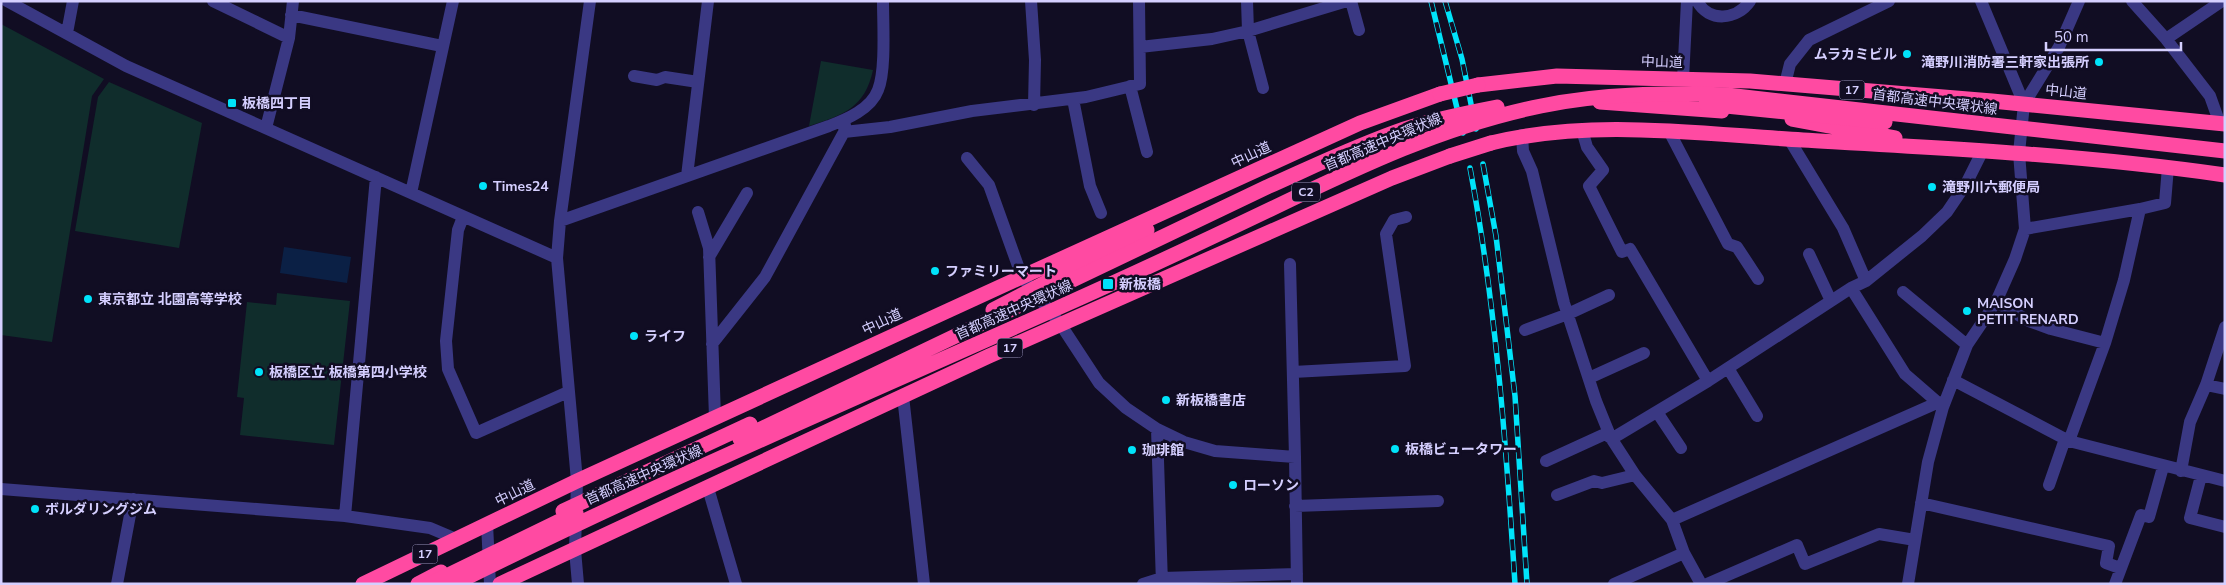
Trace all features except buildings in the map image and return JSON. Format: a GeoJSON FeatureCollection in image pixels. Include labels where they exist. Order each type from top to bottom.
{"type":"FeatureCollection","features":[{"type":"Feature","properties":{"kind":"highway","name":"中山道"},"geometry":{"type":"LineString","coordinates":[[363,584],[715,417],[1360,123],[1440,94],[1478,85],[1557,76],[1683,79],[1785,84],[2223,120]]}},
{"type":"Feature","properties":{"kind":"highway","name":"首都高速中央環状線"},"geometry":{"type":"LineString","coordinates":[[455,584],[601,512],[1088,295],[1384,156],[1470,124],[1505,114],[1605,96],[1727,95],[2225,151]]}},
{"type":"Feature","properties":{"kind":"highway"},"geometry":{"type":"LineString","coordinates":[[430,584],[538,530],[846,390],[1267,187],[1350,150],[1404,129],[1449,116],[1497,107],[1543,102],[1593,101],[1775,116],[1854,129],[1943,148]]}},
{"type":"Feature","properties":{"kind":"highway","name":"首都高速中央環状線"},"geometry":{"type":"LineString","coordinates":[[455,584],[526,550],[1091,297],[1383,161],[1506,121],[1543,112],[1602,103],[1672,102],[2033,135],[2225,156]]}},
{"type":"Feature","properties":{"kind":"highway","name":"17"},"geometry":{"type":"LineString","coordinates":[[500,584],[903,396],[1392,178],[1450,156],[1522,135],[1582,130],[1669,131],[1983,150],[2168,166],[2225,175]]}},
{"type":"Feature","properties":{"kind":"highway"},"geometry":{"type":"LineString","coordinates":[[418,584],[542,521],[993,310],[1261,169]]}},
{"type":"Feature","properties":{"kind":"street"},"geometry":{"type":"LineString","coordinates":[[7,1],[126,66],[557,258]]}},
{"type":"Feature","properties":{"kind":"street"},"geometry":{"type":"LineString","coordinates":[[67,33],[73,1]]}},
{"type":"Feature","properties":{"kind":"street"},"geometry":{"type":"LineString","coordinates":[[213,1],[289,38]]}},
{"type":"Feature","properties":{"kind":"street"},"geometry":{"type":"LineString","coordinates":[[266,128],[289,38],[293,1]]}},
{"type":"Feature","properties":{"kind":"street"},"geometry":{"type":"LineString","coordinates":[[411,193],[453,1]]}},
{"type":"Feature","properties":{"kind":"street"},"geometry":{"type":"LineString","coordinates":[[578,584],[575,550],[577,481],[557,258],[560,221],[590,1]]}},
{"type":"Feature","properties":{"kind":"street"},"geometry":{"type":"LineString","coordinates":[[687,176],[708,1]]}},
{"type":"Feature","properties":{"kind":"street"},"geometry":{"type":"LineString","coordinates":[[712,344],[765,277],[844,126],[872,100],[878,91],[882,77],[883,1]]}},
{"type":"Feature","properties":{"kind":"street"},"geometry":{"type":"LineString","coordinates":[[1031,1],[1035,60],[1034,105]]}},
{"type":"Feature","properties":{"kind":"street"},"geometry":{"type":"LineString","coordinates":[[560,221],[687,176],[844,126],[890,127],[972,111],[1073,99],[1140,84],[1138,56],[1140,47],[1139,1]]}},
{"type":"Feature","properties":{"kind":"street"},"geometry":{"type":"LineString","coordinates":[[1247,1],[1248,31],[1263,88]]}},
{"type":"Feature","properties":{"kind":"street"},"geometry":{"type":"LineString","coordinates":[[1683,79],[1687,1]]}},
{"type":"Feature","properties":{"kind":"street"},"geometry":{"type":"LineString","coordinates":[[1697,1],[1706,13],[1718,17],[1731,16],[1745,9],[1750,1]]}},
{"type":"Feature","properties":{"kind":"street"},"geometry":{"type":"LineString","coordinates":[[1785,84],[1790,64],[1809,40],[1888,1]]}},
{"type":"Feature","properties":{"kind":"street"},"geometry":{"type":"LineString","coordinates":[[1981,1],[2024,104]]}},
{"type":"Feature","properties":{"kind":"street"},"geometry":{"type":"LineString","coordinates":[[1908,584],[1928,462],[1941,405],[1967,345],[1996,302],[2015,259],[2025,228],[2019,153],[2024,104],[2059,47],[2079,1]]}},
{"type":"Feature","properties":{"kind":"street"},"geometry":{"type":"LineString","coordinates":[[2132,1],[2166,38],[2210,96],[2223,120]]}},
{"type":"Feature","properties":{"kind":"street"},"geometry":{"type":"LineString","coordinates":[[2166,38],[2205,6],[2222,1]]}},
{"type":"Feature","properties":{"kind":"street"},"geometry":{"type":"LineString","coordinates":[[1140,47],[1212,39],[1248,31],[1343,2],[1359,30]]}},
{"type":"Feature","properties":{"kind":"street"},"geometry":{"type":"LineString","coordinates":[[291,15],[442,46]]}},
{"type":"Feature","properties":{"kind":"street"},"geometry":{"type":"LineString","coordinates":[[634,76],[657,80],[665,77],[698,82]]}},
{"type":"Feature","properties":{"kind":"street"},"geometry":{"type":"LineString","coordinates":[[1130,86],[1147,152]]}},
{"type":"Feature","properties":{"kind":"street"},"geometry":{"type":"LineString","coordinates":[[1073,99],[1090,186],[1101,213]]}},
{"type":"Feature","properties":{"kind":"street"},"geometry":{"type":"LineString","coordinates":[[1582,130],[1587,146],[1602,170],[1589,186],[1622,252],[1630,249],[1708,381]]}},
{"type":"Feature","properties":{"kind":"street"},"geometry":{"type":"LineString","coordinates":[[1669,131],[1728,244],[1737,247],[1758,279]]}},
{"type":"Feature","properties":{"kind":"street"},"geometry":{"type":"LineString","coordinates":[[1522,135],[1523,151],[1532,171],[1568,314],[1611,438],[1635,475],[1672,520],[1684,553],[1701,584]]}},
{"type":"Feature","properties":{"kind":"street"},"geometry":{"type":"LineString","coordinates":[[1790,139],[1843,228],[1866,281]]}},
{"type":"Feature","properties":{"kind":"street"},"geometry":{"type":"LineString","coordinates":[[1611,438],[1708,381],[1851,288],[1866,281],[1922,236],[1947,212],[1966,184],[1983,150]]}},
{"type":"Feature","properties":{"kind":"street"},"geometry":{"type":"LineString","coordinates":[[966,158],[989,185],[1022,277],[1061,325],[1099,383],[1126,408],[1157,429],[1184,442],[1215,451],[1295,457]]}},
{"type":"Feature","properties":{"kind":"street"},"geometry":{"type":"LineString","coordinates":[[2025,228],[2140,209],[2165,203],[2168,166]]}},
{"type":"Feature","properties":{"kind":"street"},"geometry":{"type":"LineString","coordinates":[[345,516],[376,177]]}},
{"type":"Feature","properties":{"kind":"street"},"geometry":{"type":"LineString","coordinates":[[709,257],[747,193]]}},
{"type":"Feature","properties":{"kind":"street"},"geometry":{"type":"LineString","coordinates":[[2049,485],[2104,343],[2124,280],[2140,209]]}},
{"type":"Feature","properties":{"kind":"street"},"geometry":{"type":"LineString","coordinates":[[698,212],[709,248],[715,417]]}},
{"type":"Feature","properties":{"kind":"street"},"geometry":{"type":"LineString","coordinates":[[463,217],[458,230],[446,341],[448,369],[476,433],[568,392]]}},
{"type":"Feature","properties":{"kind":"street"},"geometry":{"type":"LineString","coordinates":[[1293,372],[1405,366],[1386,234],[1394,220],[1406,217]]}},
{"type":"Feature","properties":{"kind":"street"},"geometry":{"type":"LineString","coordinates":[[1810,254],[1831,301]]}},
{"type":"Feature","properties":{"kind":"street"},"geometry":{"type":"LineString","coordinates":[[1143,584],[1162,581],[1297,579],[1290,264]]}},
{"type":"Feature","properties":{"kind":"street"},"geometry":{"type":"LineString","coordinates":[[1851,288],[1905,374],[1941,405]]}},
{"type":"Feature","properties":{"kind":"street"},"geometry":{"type":"LineString","coordinates":[[1903,292],[1967,345]]}},
{"type":"Feature","properties":{"kind":"street"},"geometry":{"type":"LineString","coordinates":[[1525,330],[1568,314],[1609,294]]}},
{"type":"Feature","properties":{"kind":"street"},"geometry":{"type":"LineString","coordinates":[[1996,302],[2029,321],[2044,327],[2104,343]]}},
{"type":"Feature","properties":{"kind":"street"},"geometry":{"type":"LineString","coordinates":[[2180,471],[2190,422],[2206,385],[2225,328]]}},
{"type":"Feature","properties":{"kind":"street"},"geometry":{"type":"LineString","coordinates":[[1589,378],[1644,353]]}},
{"type":"Feature","properties":{"kind":"street"},"geometry":{"type":"LineString","coordinates":[[1728,368],[1757,416]]}},
{"type":"Feature","properties":{"kind":"street"},"geometry":{"type":"LineString","coordinates":[[1953,380],[2067,440],[2163,467],[2225,481]]}},
{"type":"Feature","properties":{"kind":"street"},"geometry":{"type":"LineString","coordinates":[[2206,385],[2225,389]]}},
{"type":"Feature","properties":{"kind":"street"},"geometry":{"type":"LineString","coordinates":[[903,396],[924,584]]}},
{"type":"Feature","properties":{"kind":"street"},"geometry":{"type":"LineString","coordinates":[[1672,520],[1941,405]]}},
{"type":"Feature","properties":{"kind":"street"},"geometry":{"type":"LineString","coordinates":[[1657,412],[1681,448]]}},
{"type":"Feature","properties":{"kind":"street"},"geometry":{"type":"LineString","coordinates":[[1157,429],[1162,581]]}},
{"type":"Feature","properties":{"kind":"street"},"geometry":{"type":"LineString","coordinates":[[1546,462],[1605,434],[1611,438]]}},
{"type":"Feature","properties":{"kind":"street"},"geometry":{"type":"LineString","coordinates":[[2115,584],[2142,515],[2149,517],[2163,467]]}},
{"type":"Feature","properties":{"kind":"street"},"geometry":{"type":"LineString","coordinates":[[1557,495],[1594,481],[1602,484],[1635,475]]}},
{"type":"Feature","properties":{"kind":"street"},"geometry":{"type":"LineString","coordinates":[[2201,476],[2190,518],[2225,526]]}},
{"type":"Feature","properties":{"kind":"street"},"geometry":{"type":"LineString","coordinates":[[708,488],[736,584]]}},
{"type":"Feature","properties":{"kind":"street"},"geometry":{"type":"LineString","coordinates":[[1,489],[345,516],[430,528],[456,539]]}},
{"type":"Feature","properties":{"kind":"street"},"geometry":{"type":"LineString","coordinates":[[117,584],[133,499]]}},
{"type":"Feature","properties":{"kind":"street"},"geometry":{"type":"LineString","coordinates":[[1295,506],[1438,502]]}},
{"type":"Feature","properties":{"kind":"street"},"geometry":{"type":"LineString","coordinates":[[1921,503],[2109,546],[2106,563],[2120,568]]}},
{"type":"Feature","properties":{"kind":"street"},"geometry":{"type":"LineString","coordinates":[[487,524],[490,584]]}},
{"type":"Feature","properties":{"kind":"street"},"geometry":{"type":"LineString","coordinates":[[1707,584],[1797,544],[1805,564],[1879,534],[1916,540]]}},
{"type":"Feature","properties":{"kind":"street"},"geometry":{"type":"LineString","coordinates":[[1614,584],[1684,553]]}},
{"type":"Feature","properties":{"kind":"green space"},"geometry":{"type":"Polygon","coordinates":[[[1,24],[104,79],[92,96],[52,342],[1,335],[1,24]]]}},
{"type":"Feature","properties":{"kind":"green space"},"geometry":{"type":"Polygon","coordinates":[[[821,61],[873,70],[869,83],[858,102],[832,118],[809,126],[821,61]]]}},
{"type":"Feature","properties":{"kind":"green space"},"geometry":{"type":"Polygon","coordinates":[[[109,82],[202,123],[179,248],[75,231],[98,97],[109,82]]]}},
{"type":"Feature","properties":{"kind":"green space"},"geometry":{"type":"Polygon","coordinates":[[[277,293],[350,301],[334,445],[240,435],[244,398],[237,397],[247,302],[276,305],[277,293]]]}},
{"type":"Feature","properties":{"kind":"water"},"geometry":{"type":"Polygon","coordinates":[[[284,247],[351,257],[347,283],[280,273],[284,247]]]}},
{"type":"Feature","properties":{"kind":"railway"},"geometry":{"type":"LineString","coordinates":[[1431,1],[1463,133]]}},
{"type":"Feature","properties":{"kind":"railway"},"geometry":{"type":"LineString","coordinates":[[1445,1],[1462,59],[1476,129]]}},
{"type":"Feature","properties":{"kind":"railway"},"geometry":{"type":"LineString","coordinates":[[1483,164],[1496,236],[1515,396],[1527,584]]}},
{"type":"Feature","properties":{"kind":"railway"},"geometry":{"type":"LineString","coordinates":[[1470,168],[1487,272],[1499,375],[1515,584]]}},
{"type":"Feature","properties":{"kind":"place","name":"ムラカミビル"},"geometry":{"type":"Point","coordinates":[1907,54]}},
{"type":"Feature","properties":{"kind":"place","name":"滝野川消防署三軒家出張所"},"geometry":{"type":"Point","coordinates":[2099,62]}},
{"type":"Feature","properties":{"kind":"place","name":"板橋四丁目"},"geometry":{"type":"Point","coordinates":[232,103]}},
{"type":"Feature","properties":{"kind":"place","name":"Times24"},"geometry":{"type":"Point","coordinates":[483,186]}},
{"type":"Feature","properties":{"kind":"place","name":"滝野川六郵便局"},"geometry":{"type":"Point","coordinates":[1932,187]}},
{"type":"Feature","properties":{"kind":"place","name":"ファミリーマート"},"geometry":{"type":"Point","coordinates":[935,271]}},
{"type":"Feature","properties":{"kind":"place","name":"新板橋"},"geometry":{"type":"Point","coordinates":[1108,284]}},
{"type":"Feature","properties":{"kind":"place","name":"東京都立 北園高等学校"},"geometry":{"type":"Point","coordinates":[88,299]}},
{"type":"Feature","properties":{"kind":"place","name":"MAISON PETIT RENARD"},"geometry":{"type":"Point","coordinates":[1967,311]}},
{"type":"Feature","properties":{"kind":"place","name":"ライフ"},"geometry":{"type":"Point","coordinates":[634,336]}},
{"type":"Feature","properties":{"kind":"place","name":"板橋区立 板橋第四小学校"},"geometry":{"type":"Point","coordinates":[259,372]}},
{"type":"Feature","properties":{"kind":"place","name":"新板橋書店"},"geometry":{"type":"Point","coordinates":[1166,400]}},
{"type":"Feature","properties":{"kind":"place","name":"板橋ビュータワー"},"geometry":{"type":"Point","coordinates":[1395,449]}},
{"type":"Feature","properties":{"kind":"place","name":"珈琲館"},"geometry":{"type":"Point","coordinates":[1132,450]}},
{"type":"Feature","properties":{"kind":"place","name":"ローソン"},"geometry":{"type":"Point","coordinates":[1233,485]}},
{"type":"Feature","properties":{"kind":"place","name":"ボルダリングジム"},"geometry":{"type":"Point","coordinates":[35,509]}}]}
